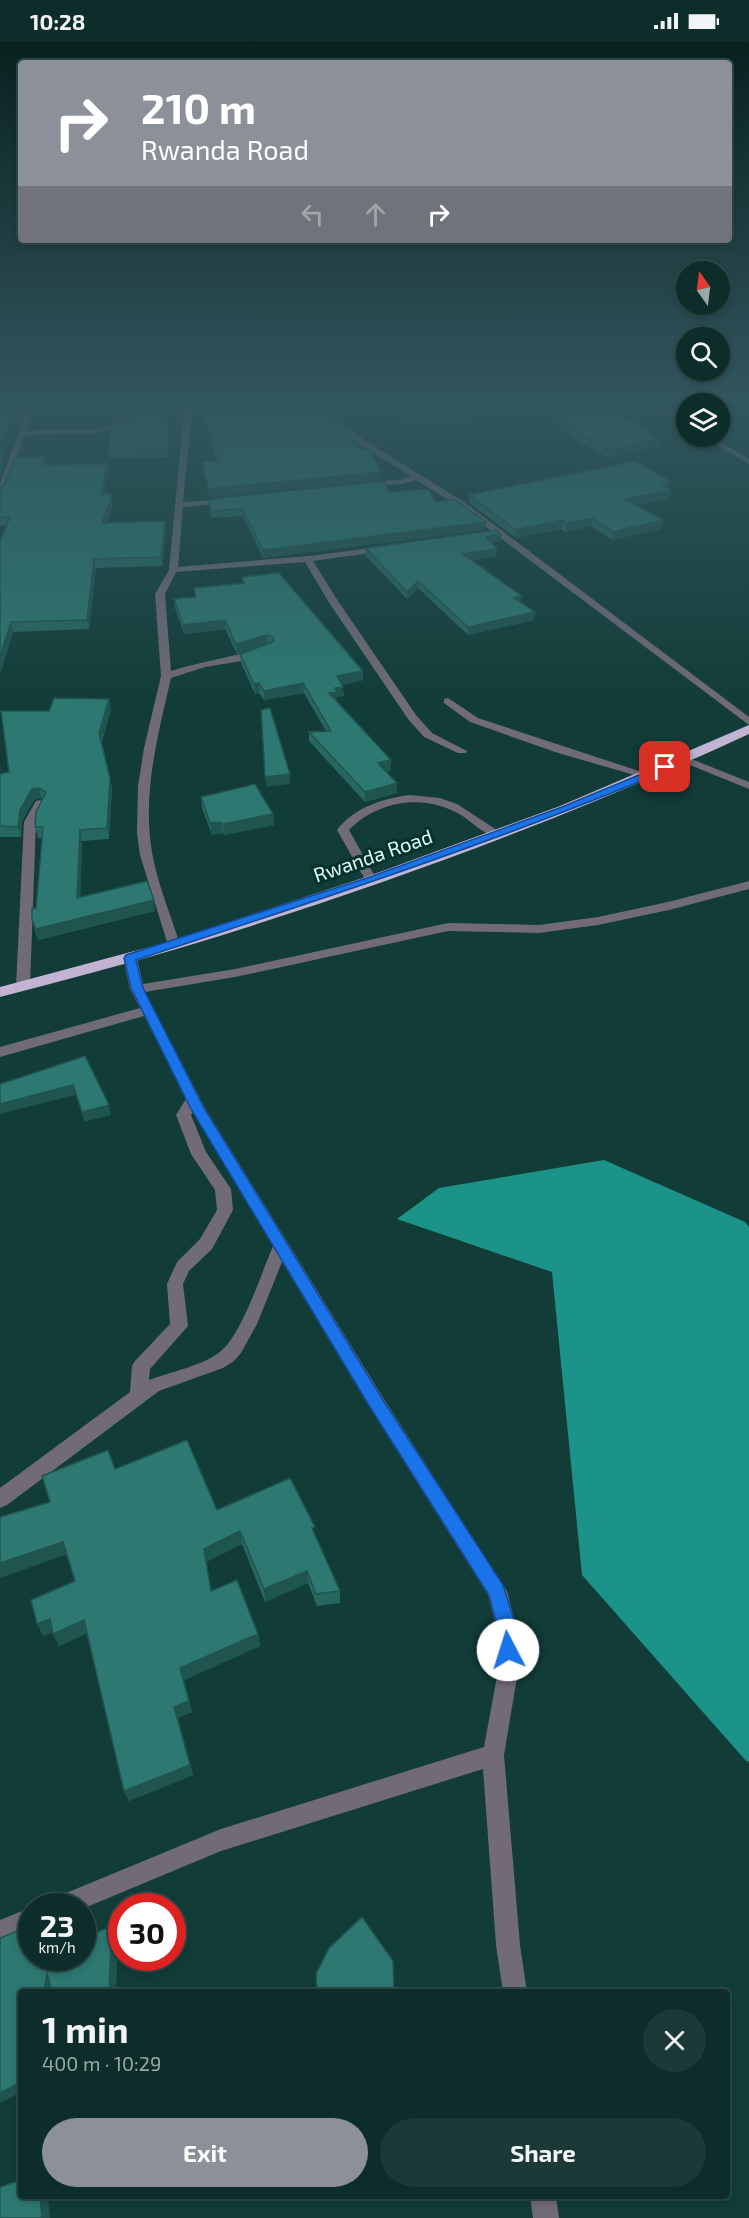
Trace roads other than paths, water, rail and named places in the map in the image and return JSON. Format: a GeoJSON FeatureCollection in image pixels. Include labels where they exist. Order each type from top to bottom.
{"type":"FeatureCollection","features":[{"type":"Feature","properties":{"kind":"highway","name":"Rwanda Road"},"geometry":{"type":"LineString","coordinates":[[0,992],[174,945],[370,880],[565,809],[749,729]]}},
{"type":"Feature","properties":{"kind":"street"},"geometry":{"type":"LineString","coordinates":[[174,945],[146,855],[143,832],[144,786],[149,748],[166,676],[160,594],[173,570],[180,505],[206,503]]}},
{"type":"Feature","properties":{"kind":"street"},"geometry":{"type":"LineString","coordinates":[[459,503],[749,722]]}},
{"type":"Feature","properties":{"kind":"street"},"geometry":{"type":"LineString","coordinates":[[486,533],[498,532]]}},
{"type":"Feature","properties":{"kind":"street"},"geometry":{"type":"LineString","coordinates":[[173,570],[308,559],[391,547]]}},
{"type":"Feature","properties":{"kind":"street"},"geometry":{"type":"LineString","coordinates":[[308,559],[412,717],[434,738],[462,751]]}},
{"type":"Feature","properties":{"kind":"street"},"geometry":{"type":"LineString","coordinates":[[166,676],[204,664],[245,658],[268,649]]}},
{"type":"Feature","properties":{"kind":"street"},"geometry":{"type":"LineString","coordinates":[[448,701],[474,720],[562,751],[645,776]]}},
{"type":"Feature","properties":{"kind":"street"},"geometry":{"type":"LineString","coordinates":[[684,759],[749,786]]}},
{"type":"Feature","properties":{"kind":"street"},"geometry":{"type":"LineString","coordinates":[[370,880],[343,830],[352,817],[381,804],[417,798],[452,805],[497,834]]}},
{"type":"Feature","properties":{"kind":"street"},"geometry":{"type":"LineString","coordinates":[[23,986],[30,822],[40,803]]}},
{"type":"Feature","properties":{"kind":"street"},"geometry":{"type":"LineString","coordinates":[[137,988],[235,974],[448,927],[539,929],[598,921],[669,906],[749,885]]}},
{"type":"Feature","properties":{"kind":"street"},"geometry":{"type":"LineString","coordinates":[[130,958],[137,988],[194,1100],[376,1402],[497,1591],[507,1630],[508,1671],[493,1755],[508,1946],[514,1989]]}},
{"type":"Feature","properties":{"kind":"street"},"geometry":{"type":"LineString","coordinates":[[0,1052],[148,1010]]}},
{"type":"Feature","properties":{"kind":"street"},"geometry":{"type":"LineString","coordinates":[[139,1397],[141,1366],[179,1326],[175,1284],[179,1275],[183,1267],[206,1244],[225,1210],[223,1189],[199,1154],[183,1115],[194,1100]]}},
{"type":"Feature","properties":{"kind":"street"},"geometry":{"type":"LineString","coordinates":[[0,1499],[153,1386],[217,1363],[228,1356],[248,1324],[282,1244]]}},
{"type":"Feature","properties":{"kind":"street"},"geometry":{"type":"LineString","coordinates":[[93,1893],[221,1840],[493,1755]]}},
{"type":"Feature","properties":{"kind":"street"},"geometry":{"type":"LineString","coordinates":[[0,1932],[18,1925]]}},
{"type":"Feature","properties":{"kind":"street"},"geometry":{"type":"LineString","coordinates":[[543,2199],[546,2218]]}},
{"type":"Feature","properties":{"kind":"water"},"geometry":{"type":"Polygon","coordinates":[[[604,1160],[745,1222],[749,1227],[749,1761],[747,1762],[582,1575],[552,1272],[397,1219],[439,1188],[604,1160]]]}}]}
